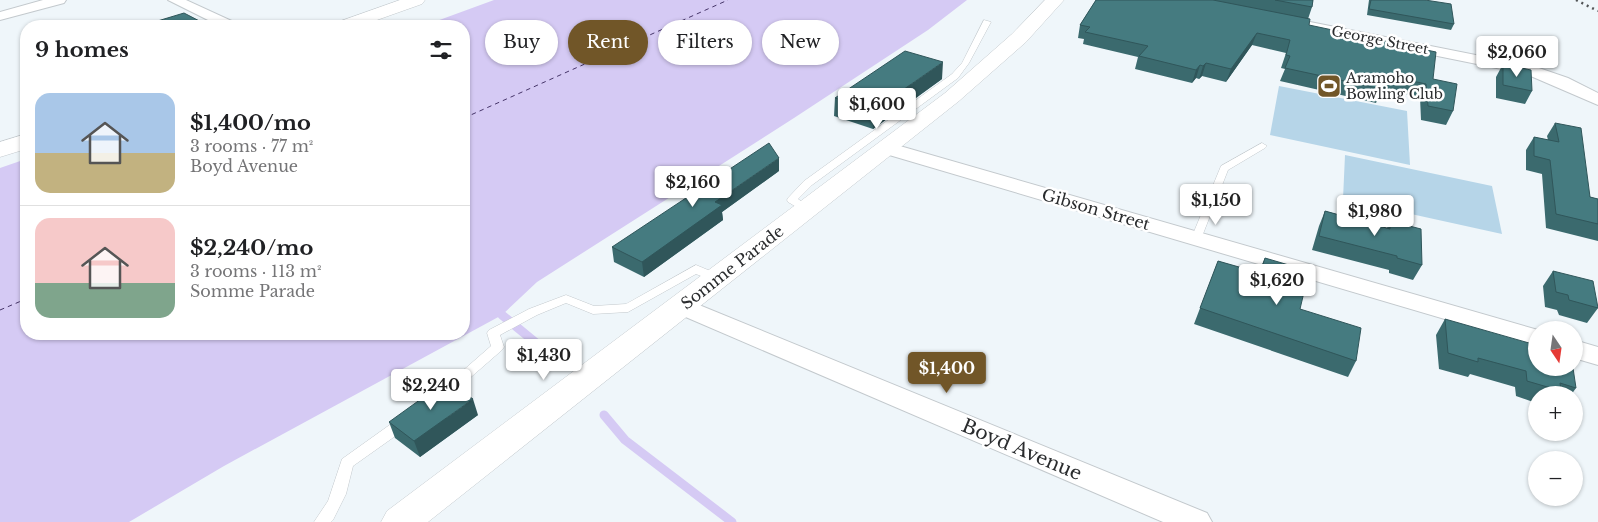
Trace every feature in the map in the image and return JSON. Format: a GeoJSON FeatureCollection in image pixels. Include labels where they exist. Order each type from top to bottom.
{"type":"FeatureCollection","features":[{"type":"Feature","properties":{"kind":"main road"},"geometry":{"type":"LineString","coordinates":[[361,20],[416,0]]}},
{"type":"Feature","properties":{"kind":"main road","name":"Somme Parade"},"geometry":{"type":"LineString","coordinates":[[400,522],[682,306],[977,76],[1019,38],[1055,0]]}},
{"type":"Feature","properties":{"kind":"main road"},"geometry":{"type":"LineString","coordinates":[[0,150],[20,143]]}},
{"type":"Feature","properties":{"kind":"street"},"geometry":{"type":"LineString","coordinates":[[0,16],[59,0]]}},
{"type":"Feature","properties":{"kind":"street"},"geometry":{"type":"LineString","coordinates":[[174,0],[218,20]]}},
{"type":"Feature","properties":{"kind":"street","name":"George Street"},"geometry":{"type":"LineString","coordinates":[[1286,21],[1530,70],[1579,89],[1598,100]]}},
{"type":"Feature","properties":{"kind":"street","name":"Gibson Street"},"geometry":{"type":"LineString","coordinates":[[886,148],[1528,336]]}},
{"type":"Feature","properties":{"kind":"street","name":"Boyd Avenue"},"geometry":{"type":"LineString","coordinates":[[682,306],[1196,522]]}},
{"type":"Feature","properties":{"kind":"street"},"geometry":{"type":"LineString","coordinates":[[1583,352],[1598,356]]}},
{"type":"Feature","properties":{"kind":"lane"},"geometry":{"type":"LineString","coordinates":[[807,209],[792,200],[808,183],[955,76],[968,63],[975,40],[987,22]]}},
{"type":"Feature","properties":{"kind":"lane"},"geometry":{"type":"LineString","coordinates":[[1196,239],[1224,168],[1262,146]]}},
{"type":"Feature","properties":{"kind":"lane"},"geometry":{"type":"LineString","coordinates":[[434,400],[458,383],[498,347],[494,333],[533,312],[566,299],[593,310],[628,308],[696,269],[716,278]]}},
{"type":"Feature","properties":{"kind":"lane"},"geometry":{"type":"LineString","coordinates":[[322,522],[332,512],[338,499],[347,463],[418,412]]}},
{"type":"Feature","properties":{"kind":"shaded area"},"geometry":{"type":"Polygon","coordinates":[[[494,0],[967,0],[928,30],[794,118],[537,282],[502,315],[470,332],[470,20],[439,20],[494,0]]]}},
{"type":"Feature","properties":{"kind":"shaded area"},"geometry":{"type":"Polygon","coordinates":[[[1279,86],[1407,111],[1410,165],[1270,135],[1279,86]]]}},
{"type":"Feature","properties":{"kind":"shaded area"},"geometry":{"type":"Polygon","coordinates":[[[1345,155],[1492,186],[1502,234],[1343,199],[1345,155]]]}},
{"type":"Feature","properties":{"kind":"shaded area"},"geometry":{"type":"Polygon","coordinates":[[[20,161],[20,340],[456,340],[224,466],[129,522],[0,522],[0,168],[20,161]]]}},
{"type":"Feature","properties":{"kind":"building"},"geometry":{"type":"Polygon","coordinates":[[[1096,0],[1213,0],[1310,19],[1309,25],[1436,52],[1433,79],[1457,84],[1453,111],[1428,106],[1426,84],[1385,75],[1382,89],[1285,68],[1290,56],[1286,55],[1290,40],[1257,33],[1231,69],[1206,63],[1203,66],[1200,65],[1196,70],[1139,56],[1148,46],[1085,32],[1090,27],[1080,25],[1096,0]]]}},
{"type":"Feature","properties":{"kind":"building"},"geometry":{"type":"Polygon","coordinates":[[[1275,0],[1313,0],[1312,7],[1275,0]]]}},
{"type":"Feature","properties":{"kind":"building"},"geometry":{"type":"Polygon","coordinates":[[[1371,0],[1425,0],[1451,4],[1454,24],[1369,9],[1371,0]]]}},
{"type":"Feature","properties":{"kind":"building"},"geometry":{"type":"Polygon","coordinates":[[[184,13],[197,20],[161,20],[184,13]]]}},
{"type":"Feature","properties":{"kind":"building"},"geometry":{"type":"Polygon","coordinates":[[[905,51],[943,62],[874,110],[835,98],[905,51]]]}},
{"type":"Feature","properties":{"kind":"building"},"geometry":{"type":"Polygon","coordinates":[[[1503,64],[1531,70],[1532,91],[1503,85],[1503,64]]]}},
{"type":"Feature","properties":{"kind":"building"},"geometry":{"type":"Polygon","coordinates":[[[1555,123],[1581,128],[1590,197],[1598,199],[1598,224],[1556,214],[1550,160],[1534,156],[1534,137],[1559,142],[1555,123]]]}},
{"type":"Feature","properties":{"kind":"building"},"geometry":{"type":"Polygon","coordinates":[[[769,143],[779,158],[715,202],[722,205],[642,262],[612,247],[769,143]]]}},
{"type":"Feature","properties":{"kind":"building"},"geometry":{"type":"Polygon","coordinates":[[[1325,211],[1390,229],[1390,221],[1421,229],[1422,265],[1397,258],[1397,256],[1319,236],[1325,211]]]}},
{"type":"Feature","properties":{"kind":"building"},"geometry":{"type":"Polygon","coordinates":[[[1265,258],[1309,271],[1300,309],[1361,328],[1356,361],[1200,308],[1218,261],[1260,273],[1265,258]]]}},
{"type":"Feature","properties":{"kind":"building"},"geometry":{"type":"Polygon","coordinates":[[[1553,271],[1593,281],[1598,308],[1569,300],[1568,295],[1556,292],[1553,271]]]}},
{"type":"Feature","properties":{"kind":"building"},"geometry":{"type":"Polygon","coordinates":[[[1445,319],[1528,343],[1528,376],[1574,376],[1576,386],[1560,383],[1560,386],[1544,386],[1527,381],[1526,371],[1478,358],[1478,362],[1448,353],[1445,319]]]}},
{"type":"Feature","properties":{"kind":"building"},"geometry":{"type":"Polygon","coordinates":[[[446,381],[473,399],[414,441],[389,422],[446,381]]]}},
{"type":"Feature","properties":{"kind":"waterway"},"geometry":{"type":"LineString","coordinates":[[502,315],[552,356]]}},
{"type":"Feature","properties":{"kind":"waterway"},"geometry":{"type":"LineString","coordinates":[[604,415],[625,440],[732,522]]}},
{"type":"Feature","properties":{"kind":"ferry route"},"geometry":{"type":"LineString","coordinates":[[470,115],[728,0]]}},
{"type":"Feature","properties":{"kind":"ferry route"},"geometry":{"type":"LineString","coordinates":[[0,310],[20,302]]}},
{"type":"Feature","properties":{"kind":"railway"},"geometry":{"type":"LineString","coordinates":[[1576,0],[1598,11]]}},
{"type":"Feature","properties":{"kind":"place","name":"Aramoho Bowling Club"},"geometry":{"type":"Point","coordinates":[1329,86]}}]}
